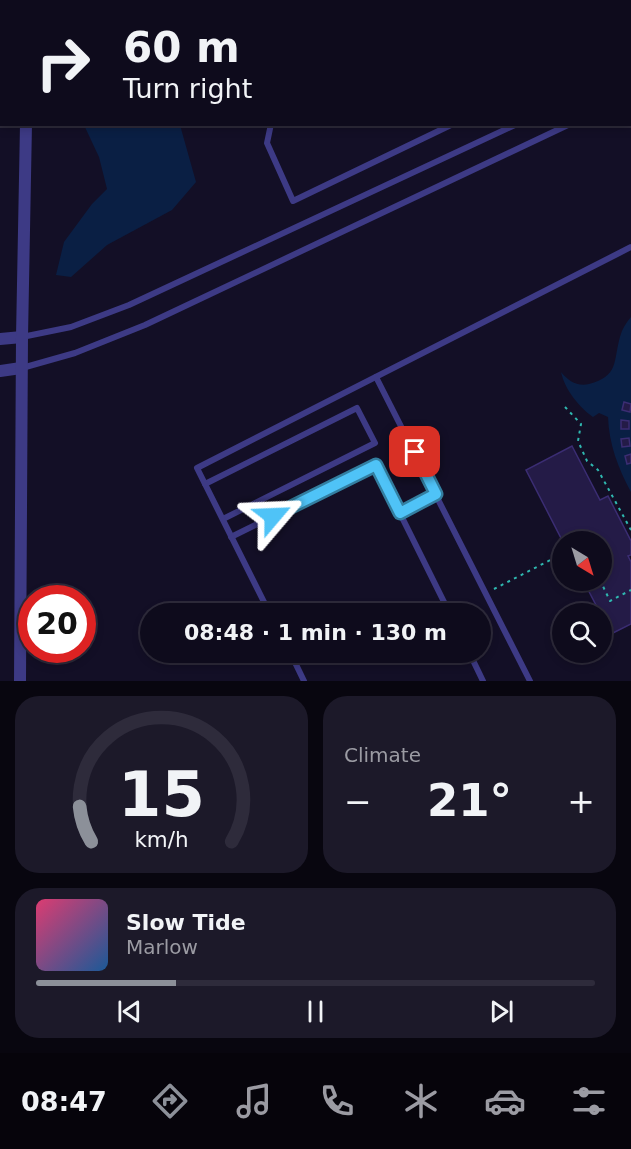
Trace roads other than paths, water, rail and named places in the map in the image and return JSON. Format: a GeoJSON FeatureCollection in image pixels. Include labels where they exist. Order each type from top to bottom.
{"type":"FeatureCollection","features":[{"type":"Feature","properties":{"kind":"street"},"geometry":{"type":"LineString","coordinates":[[20,681],[21,368],[26,126]]}},
{"type":"Feature","properties":{"kind":"street"},"geometry":{"type":"LineString","coordinates":[[0,339],[22,337]]}},
{"type":"Feature","properties":{"kind":"street"},"geometry":{"type":"LineString","coordinates":[[0,371],[21,368]]}},
{"type":"Feature","properties":{"kind":"lane"},"geometry":{"type":"LineString","coordinates":[[271,126],[267,143],[293,201],[449,126]]}},
{"type":"Feature","properties":{"kind":"lane"},"geometry":{"type":"LineString","coordinates":[[22,337],[71,327],[129,305],[513,126]]}},
{"type":"Feature","properties":{"kind":"lane"},"geometry":{"type":"LineString","coordinates":[[21,368],[75,353],[145,325],[566,126]]}},
{"type":"Feature","properties":{"kind":"lane"},"geometry":{"type":"LineString","coordinates":[[264,603],[196,468],[631,247]]}},
{"type":"Feature","properties":{"kind":"lane"},"geometry":{"type":"LineString","coordinates":[[376,377],[528,680]]}},
{"type":"Feature","properties":{"kind":"lane"},"geometry":{"type":"LineString","coordinates":[[205,484],[357,408],[367,426],[375,443],[223,519]]}},
{"type":"Feature","properties":{"kind":"lane"},"geometry":{"type":"LineString","coordinates":[[231,537],[376,465],[445,603]]}},
{"type":"Feature","properties":{"kind":"lane"},"geometry":{"type":"LineString","coordinates":[[424,471],[528,680]]}},
{"type":"Feature","properties":{"kind":"lane"},"geometry":{"type":"LineString","coordinates":[[400,513],[436,494]]}},
{"type":"Feature","properties":{"kind":"lane"},"geometry":{"type":"LineString","coordinates":[[295,663],[304,681]]}},
{"type":"Feature","properties":{"kind":"lane"},"geometry":{"type":"LineString","coordinates":[[475,663],[483,681]]}},
{"type":"Feature","properties":{"kind":"water"},"geometry":{"type":"Polygon","coordinates":[[[84,126],[180,126],[196,182],[172,210],[107,245],[71,277],[56,275],[64,242],[92,204],[107,189],[99,157],[84,126]]]}},
{"type":"Feature","properties":{"kind":"water"},"geometry":{"type":"Polygon","coordinates":[[[631,317],[631,492],[615,456],[608,417],[599,413],[593,417],[583,408],[569,392],[561,372],[570,381],[581,385],[606,377],[613,367],[624,326],[631,317]]]}}]}
